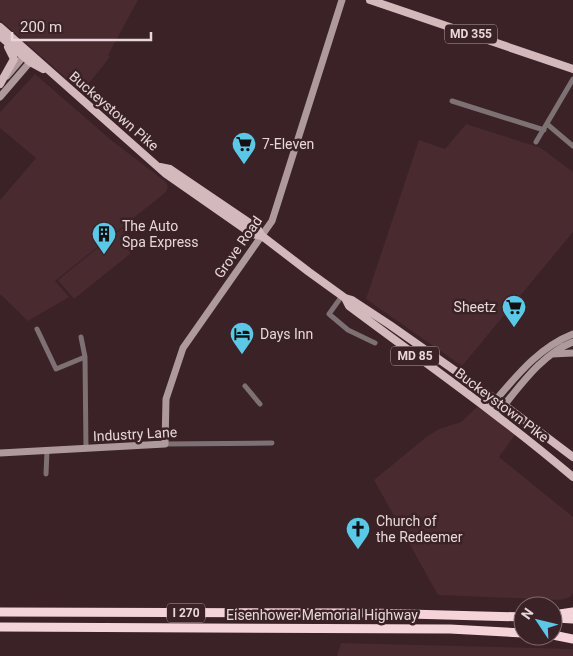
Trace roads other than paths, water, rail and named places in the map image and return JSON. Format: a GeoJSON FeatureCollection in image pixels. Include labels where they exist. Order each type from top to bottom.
{"type":"FeatureCollection","features":[{"type":"Feature","properties":{"kind":"highway","name":"Eisenhower Memorial Highway"},"geometry":{"type":"LineString","coordinates":[[0,612],[371,613],[513,617]]}},
{"type":"Feature","properties":{"kind":"highway","name":"Eisenhower Memorial Highway"},"geometry":{"type":"LineString","coordinates":[[0,627],[450,629],[513,632]]}},
{"type":"Feature","properties":{"kind":"main road","name":"MD 355"},"geometry":{"type":"LineString","coordinates":[[370,0],[573,69]]}},
{"type":"Feature","properties":{"kind":"main road","name":"Buckeystown Pike"},"geometry":{"type":"LineString","coordinates":[[0,27],[28,57]]}},
{"type":"Feature","properties":{"kind":"main road","name":"Buckeystown Pike"},"geometry":{"type":"LineString","coordinates":[[0,37],[51,73],[160,167],[170,169],[257,228],[262,236],[344,297],[352,300],[390,325],[504,405],[573,457]]}},
{"type":"Feature","properties":{"kind":"main road"},"geometry":{"type":"LineString","coordinates":[[0,37],[11,50],[14,59],[0,84]]}},
{"type":"Feature","properties":{"kind":"main road","name":"Buckeystown Pike"},"geometry":{"type":"LineString","coordinates":[[344,297],[349,306],[429,367],[497,414],[573,477]]}},
{"type":"Feature","properties":{"kind":"street","name":"Grove Road"},"geometry":{"type":"LineString","coordinates":[[165,444],[166,399],[183,348],[272,221],[283,192],[342,0]]}},
{"type":"Feature","properties":{"kind":"street"},"geometry":{"type":"LineString","coordinates":[[0,84],[28,57]]}},
{"type":"Feature","properties":{"kind":"street"},"geometry":{"type":"LineString","coordinates":[[0,97],[28,57]]}},
{"type":"Feature","properties":{"kind":"street"},"geometry":{"type":"LineString","coordinates":[[536,142],[573,78]]}},
{"type":"Feature","properties":{"kind":"street"},"geometry":{"type":"LineString","coordinates":[[452,101],[544,130]]}},
{"type":"Feature","properties":{"kind":"street"},"geometry":{"type":"LineString","coordinates":[[547,124],[573,146]]}},
{"type":"Feature","properties":{"kind":"street"},"geometry":{"type":"LineString","coordinates":[[344,297],[329,314],[348,330],[375,344]]}},
{"type":"Feature","properties":{"kind":"street"},"geometry":{"type":"LineString","coordinates":[[37,329],[56,369],[85,357]]}},
{"type":"Feature","properties":{"kind":"street"},"geometry":{"type":"LineString","coordinates":[[489,408],[540,352],[551,344],[573,334]]}},
{"type":"Feature","properties":{"kind":"street"},"geometry":{"type":"LineString","coordinates":[[81,337],[85,357],[86,449]]}},
{"type":"Feature","properties":{"kind":"street"},"geometry":{"type":"LineString","coordinates":[[497,414],[550,355],[563,345],[573,342]]}},
{"type":"Feature","properties":{"kind":"street"},"geometry":{"type":"LineString","coordinates":[[550,355],[558,352],[573,353]]}},
{"type":"Feature","properties":{"kind":"street"},"geometry":{"type":"LineString","coordinates":[[245,386],[260,404]]}},
{"type":"Feature","properties":{"kind":"street","name":"Industry Lane"},"geometry":{"type":"LineString","coordinates":[[0,453],[165,444],[272,443]]}},
{"type":"Feature","properties":{"kind":"street"},"geometry":{"type":"LineString","coordinates":[[46,474],[47,451]]}},
{"type":"Feature","properties":{"kind":"place","name":"7-Eleven"},"geometry":{"type":"Point","coordinates":[244,165]}},
{"type":"Feature","properties":{"kind":"place","name":"The Auto Spa Express"},"geometry":{"type":"Point","coordinates":[104,255]}},
{"type":"Feature","properties":{"kind":"place","name":"Sheetz"},"geometry":{"type":"Point","coordinates":[514,328]}},
{"type":"Feature","properties":{"kind":"place","name":"Days Inn"},"geometry":{"type":"Point","coordinates":[242,355]}},
{"type":"Feature","properties":{"kind":"place","name":"Church of the Redeemer"},"geometry":{"type":"Point","coordinates":[358,550]}}]}
